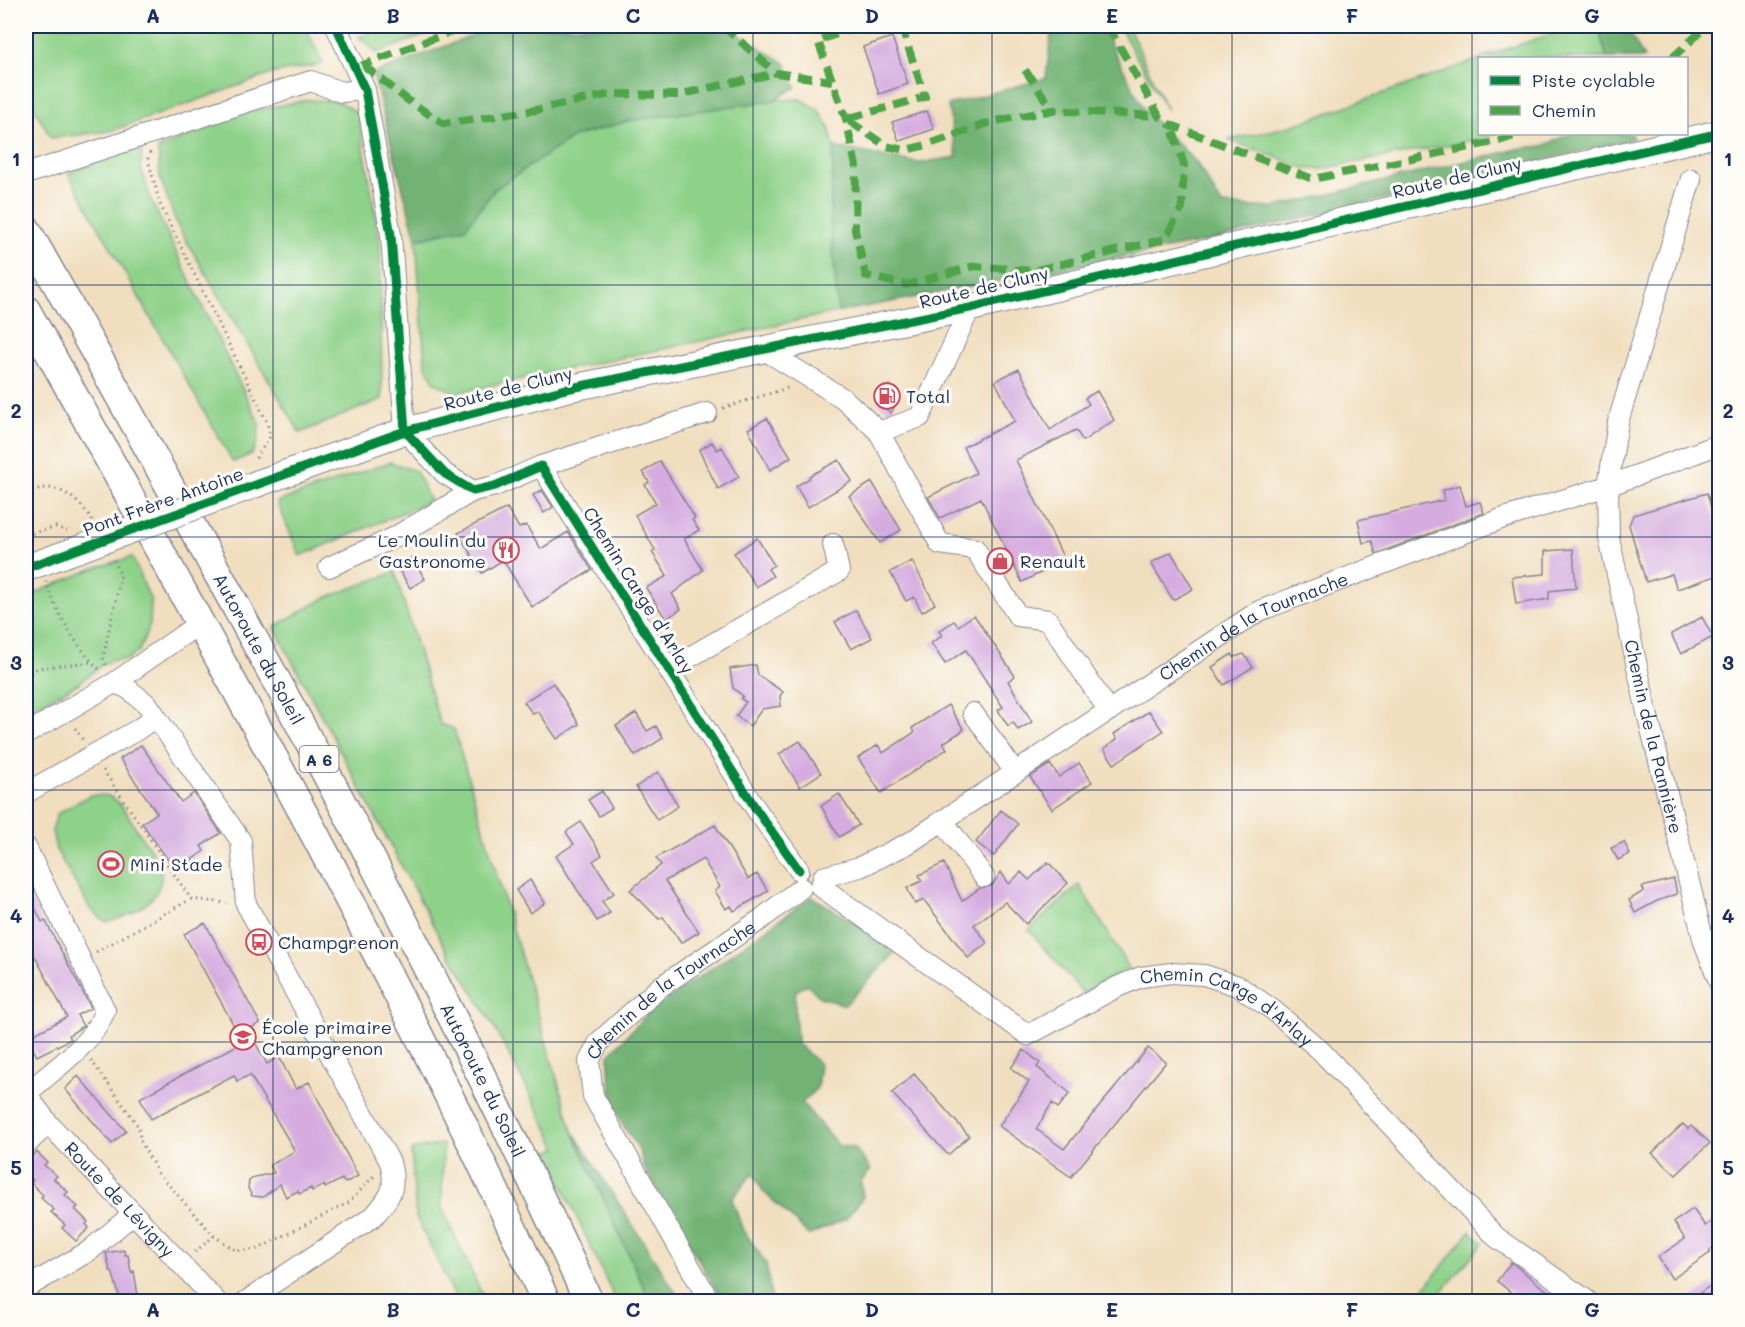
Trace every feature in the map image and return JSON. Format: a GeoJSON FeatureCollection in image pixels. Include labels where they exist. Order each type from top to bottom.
{"type":"FeatureCollection","features":[{"type":"Feature","properties":{"kind":"highway","name":"Autoroute du Soleil"},"geometry":{"type":"LineString","coordinates":[[26,229],[347,810],[502,1113],[590,1302]]}},
{"type":"Feature","properties":{"kind":"highway","name":"A 6"},"geometry":{"type":"LineString","coordinates":[[26,310],[200,623],[408,1012],[546,1302]]}},
{"type":"Feature","properties":{"kind":"main road","name":"Route de Cluny"},"geometry":{"type":"LineString","coordinates":[[256,472],[566,389],[766,351],[970,308],[1719,133]]}},
{"type":"Feature","properties":{"kind":"main road","name":"Pont Frère Antoine"},"geometry":{"type":"LineString","coordinates":[[33,565],[78,549],[256,472]]}},
{"type":"Feature","properties":{"kind":"street"},"geometry":{"type":"LineString","coordinates":[[336,26],[365,90],[391,235],[405,431],[445,474],[473,491]]}},
{"type":"Feature","properties":{"kind":"street"},"geometry":{"type":"LineString","coordinates":[[26,174],[311,81],[341,92],[365,90]]}},
{"type":"Feature","properties":{"kind":"street","name":"Chemin de la Pannière"},"geometry":{"type":"LineString","coordinates":[[1691,179],[1617,422],[1608,486],[1609,537],[1646,705],[1704,942],[1719,984]]}},
{"type":"Feature","properties":{"kind":"street"},"geometry":{"type":"LineString","coordinates":[[879,432],[920,417],[970,308]]}},
{"type":"Feature","properties":{"kind":"street"},"geometry":{"type":"LineString","coordinates":[[766,351],[844,399],[879,432],[940,543],[975,549],[1018,616],[1048,620],[1109,711]]}},
{"type":"Feature","properties":{"kind":"street"},"geometry":{"type":"LineString","coordinates":[[329,567],[393,538],[473,491],[495,486],[541,466],[707,413]]}},
{"type":"Feature","properties":{"kind":"street","name":"Chemin de la Tournache"},"geometry":{"type":"LineString","coordinates":[[710,1302],[593,1096],[589,1061],[599,1042],[660,987],[760,920],[811,880],[860,867],[909,843],[1259,612],[1501,519],[1608,486],[1719,444]]}},
{"type":"Feature","properties":{"kind":"street","name":"Chemin Carge d'Arlay"},"geometry":{"type":"LineString","coordinates":[[541,466],[762,818],[811,880],[1028,1035],[1117,987],[1141,977],[1172,973],[1204,975],[1238,986],[1273,1010],[1321,1051],[1496,1237],[1589,1302]]}},
{"type":"Feature","properties":{"kind":"street","name":"Chemin Carge d'Arlay"},"geometry":{"type":"LineString","coordinates":[[669,669],[839,571],[833,544]]}},
{"type":"Feature","properties":{"kind":"street"},"geometry":{"type":"LineString","coordinates":[[26,734],[114,683],[200,623]]}},
{"type":"Feature","properties":{"kind":"street"},"geometry":{"type":"LineString","coordinates":[[114,683],[139,696],[152,711],[241,841],[246,904],[390,1162],[394,1177],[388,1199],[374,1216],[245,1302]]}},
{"type":"Feature","properties":{"kind":"street"},"geometry":{"type":"LineString","coordinates":[[26,793],[150,721],[152,711]]}},
{"type":"Feature","properties":{"kind":"street"},"geometry":{"type":"LineString","coordinates":[[973,713],[1015,772]]}},
{"type":"Feature","properties":{"kind":"street"},"geometry":{"type":"LineString","coordinates":[[943,821],[984,877]]}},
{"type":"Feature","properties":{"kind":"street"},"geometry":{"type":"LineString","coordinates":[[26,847],[105,1010],[100,1023],[89,1037],[26,1094]]}},
{"type":"Feature","properties":{"kind":"street","name":"Route de Lévigny"},"geometry":{"type":"LineString","coordinates":[[26,1094],[48,1123],[217,1302]]}},
{"type":"Feature","properties":{"kind":"street"},"geometry":{"type":"LineString","coordinates":[[26,1145],[48,1123]]}},
{"type":"Feature","properties":{"kind":"street"},"geometry":{"type":"LineString","coordinates":[[26,1288],[89,1251],[133,1214]]}},
{"type":"Feature","properties":{"kind":"path"},"geometry":{"type":"LineString","coordinates":[[153,132],[148,159],[160,204],[267,422],[270,438],[256,472]]}},
{"type":"Feature","properties":{"kind":"path"},"geometry":{"type":"LineString","coordinates":[[707,413],[814,380]]}},
{"type":"Feature","properties":{"kind":"path"},"geometry":{"type":"LineString","coordinates":[[26,492],[51,488],[77,501],[94,522]]}},
{"type":"Feature","properties":{"kind":"path"},"geometry":{"type":"LineString","coordinates":[[110,554],[121,575],[103,658],[114,683]]}},
{"type":"Feature","properties":{"kind":"path"},"geometry":{"type":"LineString","coordinates":[[33,565],[92,663],[114,683]]}},
{"type":"Feature","properties":{"kind":"path"},"geometry":{"type":"LineString","coordinates":[[26,677],[37,668],[92,663]]}},
{"type":"Feature","properties":{"kind":"path"},"geometry":{"type":"LineString","coordinates":[[93,755],[191,899]]}},
{"type":"Feature","properties":{"kind":"path"},"geometry":{"type":"LineString","coordinates":[[80,960],[191,899],[246,904]]}},
{"type":"Feature","properties":{"kind":"path"},"geometry":{"type":"LineString","coordinates":[[89,1037],[92,1064],[138,1126],[141,1142],[158,1173],[214,1236],[237,1251],[258,1249],[348,1203],[381,1167]]}},
{"type":"Feature","properties":{"kind":"path"},"geometry":{"type":"LineString","coordinates":[[189,1257],[214,1236]]}},
{"type":"Feature","properties":{"kind":"green space"},"geometry":{"type":"Polygon","coordinates":[[[26,26],[305,26],[323,64],[274,73],[111,131],[51,138],[26,93],[26,26]]]}},
{"type":"Feature","properties":{"kind":"green space"},"geometry":{"type":"Polygon","coordinates":[[[388,26],[449,26],[377,53],[359,37],[388,26]]]}},
{"type":"Feature","properties":{"kind":"green space"},"geometry":{"type":"Polygon","coordinates":[[[497,26],[725,26],[785,63],[796,87],[775,100],[628,121],[573,137],[495,189],[465,228],[416,239],[373,74],[497,26]]]}},
{"type":"Feature","properties":{"kind":"green space"},"geometry":{"type":"Polygon","coordinates":[[[1045,26],[1101,26],[1145,111],[1196,162],[1222,205],[1272,208],[1522,148],[1543,146],[1568,135],[1632,135],[1633,139],[1208,241],[838,312],[830,218],[834,147],[919,163],[957,157],[948,105],[1046,78],[1051,36],[1045,26]]]}},
{"type":"Feature","properties":{"kind":"green space"},"geometry":{"type":"Polygon","coordinates":[[[1119,26],[1128,26],[1167,110],[1119,26]]]}},
{"type":"Feature","properties":{"kind":"green space"},"geometry":{"type":"Polygon","coordinates":[[[1574,26],[1598,26],[1607,57],[1483,57],[1574,26]]]}},
{"type":"Feature","properties":{"kind":"green space"},"geometry":{"type":"Polygon","coordinates":[[[1598,26],[1626,26],[1643,57],[1607,57],[1598,26]]]}},
{"type":"Feature","properties":{"kind":"green space"},"geometry":{"type":"Polygon","coordinates":[[[1478,60],[1478,135],[1492,135],[1321,169],[1307,169],[1229,140],[1291,126],[1478,60]]]}},
{"type":"Feature","properties":{"kind":"green space"},"geometry":{"type":"Polygon","coordinates":[[[800,99],[818,109],[829,127],[834,147],[830,218],[838,312],[456,393],[435,383],[425,364],[416,239],[465,228],[495,189],[573,137],[628,121],[775,100],[800,99]]]}},
{"type":"Feature","properties":{"kind":"green space"},"geometry":{"type":"Polygon","coordinates":[[[307,100],[338,101],[358,113],[380,242],[382,399],[300,433],[177,225],[160,177],[158,149],[246,112],[307,100]]]}},
{"type":"Feature","properties":{"kind":"green space"},"geometry":{"type":"Polygon","coordinates":[[[142,145],[141,168],[151,200],[259,423],[258,440],[252,454],[233,462],[68,173],[142,145]]]}},
{"type":"Feature","properties":{"kind":"green space"},"geometry":{"type":"Polygon","coordinates":[[[390,462],[416,471],[430,501],[300,556],[277,502],[390,462]]]}},
{"type":"Feature","properties":{"kind":"green space"},"geometry":{"type":"Polygon","coordinates":[[[132,557],[151,601],[150,625],[139,651],[126,660],[115,660],[103,664],[79,683],[26,712],[26,597],[92,569],[132,557]]]}},
{"type":"Feature","properties":{"kind":"green space"},"geometry":{"type":"Polygon","coordinates":[[[395,572],[440,724],[454,729],[572,1130],[650,1301],[616,1301],[547,1153],[557,1148],[532,1098],[492,1023],[447,951],[274,627],[325,598],[395,572]]]}},
{"type":"Feature","properties":{"kind":"green space","name":"Mini Stade"},"geometry":{"type":"Polygon","coordinates":[[[90,795],[109,796],[119,803],[153,854],[161,873],[160,883],[151,899],[134,912],[106,922],[91,910],[56,850],[52,831],[57,814],[90,795]]]}},
{"type":"Feature","properties":{"kind":"green space"},"geometry":{"type":"Polygon","coordinates":[[[1079,885],[1129,968],[1083,993],[1029,930],[1079,885]]]}},
{"type":"Feature","properties":{"kind":"green space"},"geometry":{"type":"Polygon","coordinates":[[[812,897],[899,949],[845,1005],[820,997],[807,984],[796,991],[795,998],[797,1044],[820,1064],[817,1088],[802,1103],[839,1146],[855,1148],[871,1170],[861,1181],[863,1197],[846,1219],[809,1235],[763,1191],[753,1173],[732,1199],[742,1228],[766,1263],[772,1301],[723,1301],[644,1167],[638,1148],[619,1117],[609,1072],[609,1055],[647,1014],[812,897]]]}},
{"type":"Feature","properties":{"kind":"green space"},"geometry":{"type":"Polygon","coordinates":[[[572,1130],[681,1301],[650,1301],[572,1130]]]}},
{"type":"Feature","properties":{"kind":"green space"},"geometry":{"type":"Polygon","coordinates":[[[443,1144],[442,1208],[485,1301],[457,1301],[416,1217],[411,1150],[443,1144]]]}},
{"type":"Feature","properties":{"kind":"green space"},"geometry":{"type":"Polygon","coordinates":[[[1470,1231],[1483,1243],[1440,1294],[1450,1301],[1400,1301],[1408,1292],[1420,1294],[1470,1231]]]}},
{"type":"Feature","properties":{"kind":"building"},"geometry":{"type":"Polygon","coordinates":[[[892,37],[908,84],[879,94],[863,47],[892,37]]]}},
{"type":"Feature","properties":{"kind":"building"},"geometry":{"type":"Polygon","coordinates":[[[927,111],[934,129],[899,141],[892,122],[927,111]]]}},
{"type":"Feature","properties":{"kind":"building"},"geometry":{"type":"Polygon","coordinates":[[[1019,369],[1050,430],[1089,404],[1085,398],[1097,391],[1114,420],[1083,441],[1076,430],[1016,460],[1065,561],[1022,582],[981,498],[940,518],[928,497],[976,473],[963,447],[1015,421],[995,381],[1019,369]]]}},
{"type":"Feature","properties":{"kind":"building"},"geometry":{"type":"Polygon","coordinates":[[[890,385],[899,395],[891,413],[879,404],[877,396],[882,387],[890,385]]]}},
{"type":"Feature","properties":{"kind":"building"},"geometry":{"type":"Polygon","coordinates":[[[767,418],[791,457],[770,470],[748,429],[767,418]]]}},
{"type":"Feature","properties":{"kind":"building"},"geometry":{"type":"Polygon","coordinates":[[[712,442],[717,450],[722,447],[739,477],[718,489],[699,450],[712,442]]]}},
{"type":"Feature","properties":{"kind":"building"},"geometry":{"type":"Polygon","coordinates":[[[839,460],[852,481],[808,507],[796,486],[810,478],[809,476],[839,460]]]}},
{"type":"Feature","properties":{"kind":"building"},"geometry":{"type":"Polygon","coordinates":[[[660,461],[695,518],[692,520],[699,530],[684,539],[703,570],[672,594],[681,609],[666,619],[646,588],[667,576],[652,552],[655,550],[635,515],[656,503],[645,485],[649,482],[643,472],[660,461]]]}},
{"type":"Feature","properties":{"kind":"building"},"geometry":{"type":"Polygon","coordinates":[[[872,482],[901,530],[880,543],[849,496],[872,482]]]}},
{"type":"Feature","properties":{"kind":"building"},"geometry":{"type":"Polygon","coordinates":[[[1460,485],[1466,506],[1480,502],[1484,513],[1376,554],[1372,541],[1363,543],[1358,520],[1445,500],[1443,490],[1460,485]]]}},
{"type":"Feature","properties":{"kind":"building"},"geometry":{"type":"Polygon","coordinates":[[[542,490],[553,507],[544,513],[533,495],[542,490]]]}},
{"type":"Feature","properties":{"kind":"building"},"geometry":{"type":"Polygon","coordinates":[[[1707,493],[1719,537],[1719,575],[1677,589],[1672,574],[1646,582],[1629,525],[1633,515],[1707,493]]]}},
{"type":"Feature","properties":{"kind":"building"},"geometry":{"type":"Polygon","coordinates":[[[507,508],[519,528],[526,525],[541,549],[568,532],[592,570],[532,607],[503,560],[482,573],[458,533],[507,508]]]}},
{"type":"Feature","properties":{"kind":"building"},"geometry":{"type":"Polygon","coordinates":[[[757,538],[774,565],[768,569],[773,576],[756,587],[734,553],[757,538]]]}},
{"type":"Feature","properties":{"kind":"building"},"geometry":{"type":"Polygon","coordinates":[[[1573,549],[1576,588],[1549,591],[1549,599],[1516,604],[1512,577],[1545,574],[1545,551],[1573,549]]]}},
{"type":"Feature","properties":{"kind":"building"},"geometry":{"type":"Polygon","coordinates":[[[1171,552],[1193,589],[1173,600],[1151,563],[1171,552]]]}},
{"type":"Feature","properties":{"kind":"building"},"geometry":{"type":"Polygon","coordinates":[[[412,557],[425,579],[410,588],[396,565],[412,557]]]}},
{"type":"Feature","properties":{"kind":"building"},"geometry":{"type":"Polygon","coordinates":[[[912,561],[935,604],[922,612],[914,597],[906,601],[890,572],[912,561]]]}},
{"type":"Feature","properties":{"kind":"building"},"geometry":{"type":"Polygon","coordinates":[[[856,610],[872,638],[851,649],[835,622],[856,610]]]}},
{"type":"Feature","properties":{"kind":"building"},"geometry":{"type":"Polygon","coordinates":[[[974,615],[1015,676],[1008,681],[1032,722],[1018,730],[1013,722],[1008,726],[998,710],[1003,707],[966,650],[945,664],[931,643],[942,636],[939,631],[954,621],[958,626],[974,615]]]}},
{"type":"Feature","properties":{"kind":"building"},"geometry":{"type":"Polygon","coordinates":[[[1702,617],[1713,637],[1681,654],[1671,634],[1702,617]]]}},
{"type":"Feature","properties":{"kind":"building"},"geometry":{"type":"Polygon","coordinates":[[[1232,654],[1234,657],[1244,654],[1253,667],[1224,685],[1212,667],[1232,654]]]}},
{"type":"Feature","properties":{"kind":"building"},"geometry":{"type":"Polygon","coordinates":[[[756,665],[758,675],[783,692],[780,696],[781,706],[762,709],[750,726],[736,716],[746,702],[741,699],[743,696],[733,688],[730,669],[756,665]]]}},
{"type":"Feature","properties":{"kind":"building"},"geometry":{"type":"Polygon","coordinates":[[[553,683],[579,724],[557,739],[538,711],[533,714],[524,702],[553,683]]]}},
{"type":"Feature","properties":{"kind":"building"},"geometry":{"type":"Polygon","coordinates":[[[948,705],[964,730],[943,743],[947,749],[881,793],[858,758],[878,745],[883,753],[915,732],[912,728],[948,705]]]}},
{"type":"Feature","properties":{"kind":"building"},"geometry":{"type":"Polygon","coordinates":[[[1149,711],[1163,731],[1114,764],[1104,749],[1117,739],[1114,734],[1149,711]]]}},
{"type":"Feature","properties":{"kind":"building"},"geometry":{"type":"Polygon","coordinates":[[[636,713],[647,731],[656,726],[663,738],[635,756],[616,726],[636,713]]]}},
{"type":"Feature","properties":{"kind":"building"},"geometry":{"type":"Polygon","coordinates":[[[800,741],[821,773],[800,787],[779,754],[800,741]]]}},
{"type":"Feature","properties":{"kind":"building"},"geometry":{"type":"Polygon","coordinates":[[[141,745],[181,802],[194,793],[221,833],[201,846],[204,851],[176,871],[142,823],[157,813],[120,759],[141,745]]]}},
{"type":"Feature","properties":{"kind":"building"},"geometry":{"type":"Polygon","coordinates":[[[1079,763],[1092,782],[1052,809],[1030,777],[1050,764],[1059,777],[1079,763]]]}},
{"type":"Feature","properties":{"kind":"building"},"geometry":{"type":"Polygon","coordinates":[[[658,772],[678,806],[657,820],[636,787],[658,772]]]}},
{"type":"Feature","properties":{"kind":"building"},"geometry":{"type":"Polygon","coordinates":[[[602,791],[612,808],[599,816],[588,800],[602,791]]]}},
{"type":"Feature","properties":{"kind":"building"},"geometry":{"type":"Polygon","coordinates":[[[839,794],[859,825],[839,837],[821,806],[839,794]]]}},
{"type":"Feature","properties":{"kind":"building"},"geometry":{"type":"Polygon","coordinates":[[[1001,810],[1018,824],[994,856],[976,842],[1001,810]]]}},
{"type":"Feature","properties":{"kind":"building"},"geometry":{"type":"Polygon","coordinates":[[[581,822],[602,855],[593,861],[614,893],[602,901],[610,913],[597,921],[556,856],[574,844],[566,832],[581,822]]]}},
{"type":"Feature","properties":{"kind":"building"},"geometry":{"type":"Polygon","coordinates":[[[715,825],[748,879],[757,874],[768,891],[734,911],[731,906],[726,909],[715,891],[720,887],[703,859],[665,881],[699,932],[681,943],[663,917],[659,919],[630,890],[661,865],[656,858],[715,825]]]}},
{"type":"Feature","properties":{"kind":"building"},"geometry":{"type":"Polygon","coordinates":[[[1624,842],[1630,854],[1618,860],[1611,848],[1624,842]]]}},
{"type":"Feature","properties":{"kind":"building"},"geometry":{"type":"Polygon","coordinates":[[[1048,862],[1068,883],[1026,924],[1005,902],[974,925],[987,943],[968,958],[924,900],[915,904],[907,888],[922,881],[919,875],[944,863],[962,901],[980,888],[992,886],[1001,872],[1009,884],[1021,872],[1029,880],[1048,862]]]}},
{"type":"Feature","properties":{"kind":"building"},"geometry":{"type":"Polygon","coordinates":[[[1674,879],[1677,894],[1657,901],[1635,913],[1629,900],[1644,891],[1642,887],[1674,879]]]}},
{"type":"Feature","properties":{"kind":"building"},"geometry":{"type":"Polygon","coordinates":[[[530,880],[545,903],[530,913],[516,890],[530,880]]]}},
{"type":"Feature","properties":{"kind":"building"},"geometry":{"type":"Polygon","coordinates":[[[26,890],[42,922],[45,920],[91,1008],[77,1015],[83,1026],[69,1035],[71,1039],[37,1056],[27,1038],[67,1017],[30,947],[26,950],[26,890]]]}},
{"type":"Feature","properties":{"kind":"building"},"geometry":{"type":"Polygon","coordinates":[[[205,923],[260,1023],[239,1035],[184,934],[205,923]]]}},
{"type":"Feature","properties":{"kind":"building"},"geometry":{"type":"Polygon","coordinates":[[[252,1037],[267,1064],[279,1057],[296,1089],[309,1082],[358,1176],[345,1183],[342,1179],[325,1188],[324,1185],[312,1191],[311,1188],[299,1194],[298,1191],[286,1197],[280,1184],[263,1197],[252,1196],[248,1188],[249,1181],[255,1177],[274,1173],[270,1165],[295,1151],[250,1075],[237,1081],[234,1075],[151,1119],[140,1098],[252,1037]]]}},
{"type":"Feature","properties":{"kind":"building"},"geometry":{"type":"Polygon","coordinates":[[[1148,1048],[1166,1062],[1071,1177],[999,1126],[1029,1082],[1011,1068],[1024,1050],[1040,1063],[1037,1067],[1070,1093],[1058,1108],[1052,1103],[1036,1129],[1064,1149],[1148,1048]]]}},
{"type":"Feature","properties":{"kind":"building"},"geometry":{"type":"Polygon","coordinates":[[[914,1074],[969,1136],[948,1155],[892,1093],[914,1074]]]}},
{"type":"Feature","properties":{"kind":"building"},"geometry":{"type":"Polygon","coordinates":[[[78,1076],[126,1131],[112,1144],[65,1089],[78,1076]]]}},
{"type":"Feature","properties":{"kind":"building"},"geometry":{"type":"Polygon","coordinates":[[[1683,1124],[1688,1129],[1691,1126],[1710,1143],[1676,1175],[1652,1153],[1683,1124]]]}},
{"type":"Feature","properties":{"kind":"building"},"geometry":{"type":"Polygon","coordinates":[[[37,1152],[47,1162],[44,1165],[57,1176],[54,1179],[68,1192],[65,1195],[78,1207],[75,1209],[88,1222],[86,1224],[89,1228],[76,1241],[62,1228],[65,1225],[51,1212],[54,1210],[41,1198],[43,1195],[31,1183],[33,1180],[26,1172],[26,1162],[37,1152]]]}},
{"type":"Feature","properties":{"kind":"building"},"geometry":{"type":"Polygon","coordinates":[[[1693,1209],[1705,1226],[1719,1216],[1719,1243],[1709,1251],[1710,1253],[1672,1279],[1658,1257],[1685,1239],[1674,1222],[1693,1209]]]}},
{"type":"Feature","properties":{"kind":"building"},"geometry":{"type":"Polygon","coordinates":[[[124,1250],[125,1255],[128,1255],[131,1272],[134,1271],[139,1302],[121,1302],[112,1271],[110,1271],[106,1253],[124,1250]]]}},
{"type":"Feature","properties":{"kind":"building"},"geometry":{"type":"Polygon","coordinates":[[[1511,1262],[1565,1302],[1523,1302],[1497,1281],[1511,1262]]]}},
{"type":"Feature","properties":{"kind":"building"},"geometry":{"type":"Polygon","coordinates":[[[1711,1285],[1719,1296],[1719,1302],[1687,1302],[1711,1285]]]}},
{"type":"Feature","properties":{"kind":"marked path"},"geometry":{"type":"LineString","coordinates":[[358,67],[466,26]]}},
{"type":"Feature","properties":{"kind":"marked path"},"geometry":{"type":"LineString","coordinates":[[723,26],[776,73],[832,81]]}},
{"type":"Feature","properties":{"kind":"marked path"},"geometry":{"type":"LineString","coordinates":[[858,26],[818,41],[846,119],[856,166],[855,230],[866,276],[906,285],[975,266],[1033,271],[1165,239],[1182,208],[1184,165],[1171,125]]}},
{"type":"Feature","properties":{"kind":"marked path"},"geometry":{"type":"LineString","coordinates":[[901,26],[925,97],[846,119],[886,146],[905,150],[927,145],[991,122],[1053,110],[1159,116]]}},
{"type":"Feature","properties":{"kind":"marked path"},"geometry":{"type":"LineString","coordinates":[[1108,26],[1159,116],[1171,125],[1313,179],[1499,141],[1516,135]]}},
{"type":"Feature","properties":{"kind":"marked path"},"geometry":{"type":"LineString","coordinates":[[1673,57],[1707,26]]}},
{"type":"Feature","properties":{"kind":"marked path"},"geometry":{"type":"LineString","coordinates":[[363,65],[409,101],[444,124],[536,110],[611,94],[678,95],[776,73]]}},
{"type":"Feature","properties":{"kind":"marked path"},"geometry":{"type":"LineString","coordinates":[[1025,70],[1053,110]]}},
{"type":"Feature","properties":{"kind":"cycle path"},"geometry":{"type":"LineString","coordinates":[[336,26],[365,90],[391,235],[405,431],[445,474],[473,491],[495,486],[541,466],[756,809],[799,870]]}},
{"type":"Feature","properties":{"kind":"cycle path"},"geometry":{"type":"LineString","coordinates":[[26,568],[405,431],[566,389],[970,308],[1720,133]]}},
{"type":"Feature","properties":{"kind":"place","name":"Total"},"geometry":{"type":"Point","coordinates":[887,396]}},
{"type":"Feature","properties":{"kind":"place","name":"Le Moulin du Gastronome"},"geometry":{"type":"Point","coordinates":[506,550]}},
{"type":"Feature","properties":{"kind":"place","name":"Renault"},"geometry":{"type":"Point","coordinates":[1000,561]}},
{"type":"Feature","properties":{"kind":"place","name":"Mini Stade"},"geometry":{"type":"Point","coordinates":[111,864]}},
{"type":"Feature","properties":{"kind":"place","name":"Champgrenon"},"geometry":{"type":"Point","coordinates":[259,942]}},
{"type":"Feature","properties":{"kind":"place","name":"École primaire Champgrenon"},"geometry":{"type":"Point","coordinates":[243,1037]}}]}
